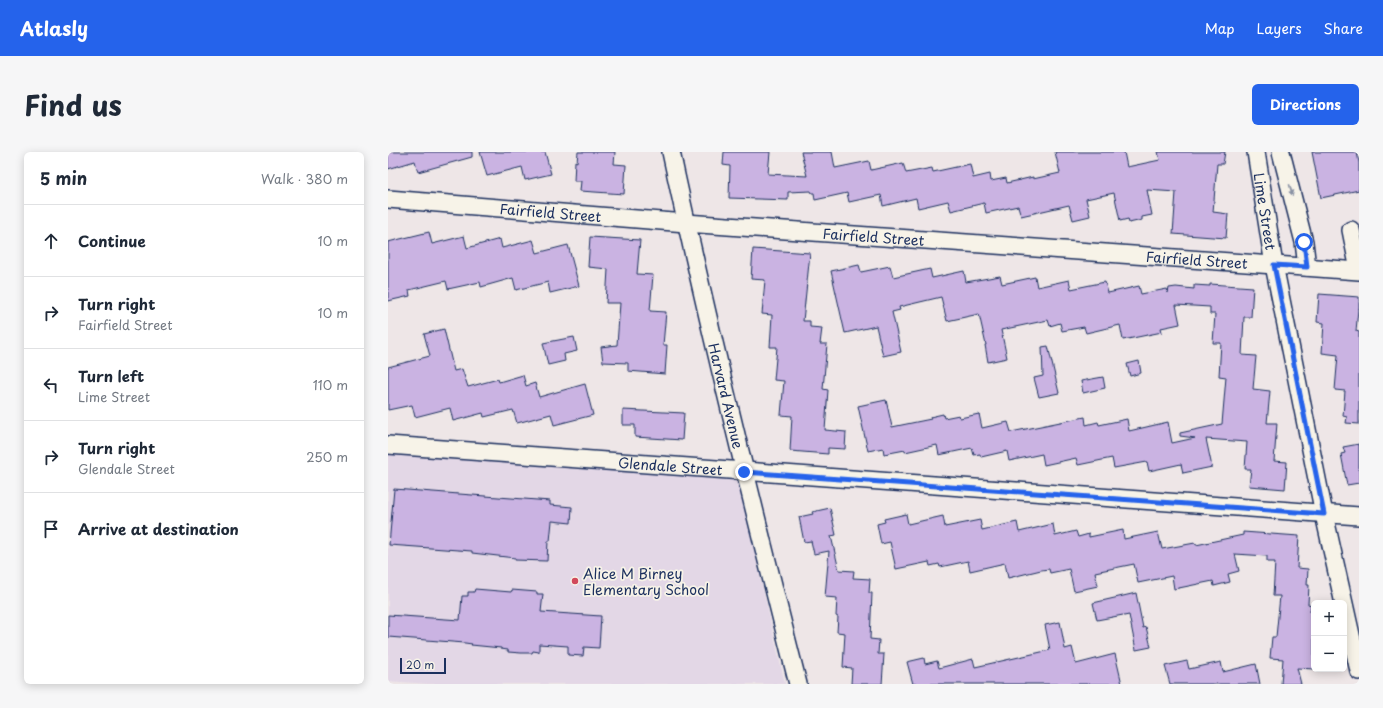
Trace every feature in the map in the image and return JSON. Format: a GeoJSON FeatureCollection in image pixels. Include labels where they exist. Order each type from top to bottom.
{"type":"FeatureCollection","features":[{"type":"Feature","properties":{"kind":"street","name":"Harvard Avenue"},"geometry":{"type":"LineString","coordinates":[[671,152],[744,472],[798,684]]}},
{"type":"Feature","properties":{"kind":"street","name":"Lime Street"},"geometry":{"type":"LineString","coordinates":[[1256,152],[1274,265],[1324,514],[1359,670]]}},
{"type":"Feature","properties":{"kind":"street"},"geometry":{"type":"LineString","coordinates":[[1281,152],[1300,227],[1307,267]]}},
{"type":"Feature","properties":{"kind":"street","name":"Fairfield Street"},"geometry":{"type":"LineString","coordinates":[[388,200],[686,223],[1359,271]]}},
{"type":"Feature","properties":{"kind":"street"},"geometry":{"type":"LineString","coordinates":[[1351,230],[1359,271]]}},
{"type":"Feature","properties":{"kind":"street","name":"Glendale Street"},"geometry":{"type":"LineString","coordinates":[[388,445],[1359,516]]}},
{"type":"Feature","properties":{"kind":"shaded area","name":"Alice M Birney Elementary School"},"geometry":{"type":"Polygon","coordinates":[[[388,453],[738,480],[785,684],[428,684],[388,681],[388,453]]]}},
{"type":"Feature","properties":{"kind":"building"},"geometry":{"type":"Polygon","coordinates":[[[388,152],[472,152],[472,157],[418,172],[415,161],[388,169],[388,152]]]}},
{"type":"Feature","properties":{"kind":"building"},"geometry":{"type":"Polygon","coordinates":[[[480,152],[545,152],[551,174],[525,180],[522,167],[487,176],[480,152]]]}},
{"type":"Feature","properties":{"kind":"building"},"geometry":{"type":"Polygon","coordinates":[[[578,152],[615,152],[614,164],[626,165],[624,194],[580,191],[581,181],[574,181],[575,161],[577,162],[578,152]]]}},
{"type":"Feature","properties":{"kind":"building"},"geometry":{"type":"Polygon","coordinates":[[[724,152],[770,152],[768,174],[807,176],[801,152],[832,152],[835,168],[869,161],[871,170],[903,163],[906,173],[932,168],[933,172],[970,164],[973,178],[990,174],[991,181],[1006,178],[1007,183],[1060,173],[1055,152],[1124,152],[1127,167],[1160,160],[1158,152],[1225,152],[1223,164],[1217,164],[1213,212],[1228,214],[1226,238],[1173,234],[1176,192],[1147,190],[1152,215],[1142,217],[1142,220],[1129,223],[1128,219],[1120,221],[1114,193],[1086,199],[1090,216],[1073,220],[1069,205],[1021,216],[1018,206],[986,213],[984,203],[951,211],[948,201],[918,208],[916,198],[883,206],[881,195],[849,202],[847,193],[815,200],[814,193],[811,191],[788,192],[788,200],[729,198],[730,166],[723,165],[724,152]]]}},
{"type":"Feature","properties":{"kind":"building"},"geometry":{"type":"Polygon","coordinates":[[[1312,152],[1357,152],[1359,163],[1359,190],[1321,198],[1312,152]]]}},
{"type":"Feature","properties":{"kind":"building"},"geometry":{"type":"Polygon","coordinates":[[[429,232],[432,244],[464,236],[467,248],[500,239],[502,248],[533,240],[537,253],[568,245],[579,286],[550,293],[548,282],[516,290],[513,278],[481,287],[480,282],[448,289],[446,281],[409,290],[410,296],[388,301],[388,242],[429,232]]]}},
{"type":"Feature","properties":{"kind":"building"},"geometry":{"type":"Polygon","coordinates":[[[590,237],[640,240],[637,274],[653,275],[650,311],[666,312],[663,345],[667,345],[665,374],[628,371],[628,363],[603,362],[601,347],[617,345],[620,303],[606,303],[608,269],[588,267],[590,237]]]}},
{"type":"Feature","properties":{"kind":"building"},"geometry":{"type":"Polygon","coordinates":[[[753,249],[810,253],[803,321],[810,321],[810,327],[822,328],[820,344],[827,344],[823,389],[828,390],[825,430],[846,432],[845,449],[828,448],[828,454],[790,451],[792,416],[781,415],[784,381],[774,380],[777,347],[770,347],[772,315],[762,314],[765,280],[751,279],[753,249]]]}},
{"type":"Feature","properties":{"kind":"building"},"geometry":{"type":"Polygon","coordinates":[[[859,265],[861,272],[890,266],[893,277],[930,269],[932,278],[964,271],[966,282],[1000,276],[1002,284],[1035,277],[1037,287],[1069,280],[1071,289],[1105,282],[1108,293],[1139,286],[1141,294],[1167,289],[1168,293],[1169,288],[1176,287],[1194,289],[1194,285],[1210,286],[1210,284],[1253,287],[1251,317],[1244,317],[1242,355],[1256,356],[1253,389],[1270,391],[1267,423],[1277,423],[1274,461],[1287,462],[1285,489],[1249,486],[1251,469],[1245,469],[1247,442],[1206,439],[1212,467],[1183,473],[1181,464],[1149,471],[1147,462],[1114,468],[1112,458],[1078,465],[1076,458],[1044,465],[1042,454],[1009,461],[1007,451],[981,457],[980,454],[974,455],[972,448],[939,455],[937,445],[905,452],[905,450],[884,454],[883,448],[868,451],[858,406],[886,400],[892,427],[931,419],[930,417],[943,414],[944,418],[959,415],[960,418],[979,414],[982,428],[1008,422],[1011,432],[1085,417],[1086,425],[1098,422],[1099,425],[1127,419],[1129,431],[1168,422],[1172,443],[1195,438],[1180,436],[1180,433],[1222,424],[1226,377],[1219,376],[1221,343],[1213,343],[1215,314],[1210,314],[1210,307],[1176,305],[1180,324],[1161,328],[1162,332],[1123,340],[1120,325],[1086,333],[1084,327],[1062,331],[1060,323],[1050,326],[1048,320],[1001,330],[1007,358],[988,362],[979,314],[947,321],[941,297],[899,307],[900,310],[892,312],[901,352],[883,356],[876,326],[845,333],[831,271],[859,265]]]}},
{"type":"Feature","properties":{"kind":"building"},"geometry":{"type":"Polygon","coordinates":[[[1319,294],[1359,297],[1356,331],[1359,332],[1359,424],[1346,423],[1347,417],[1343,416],[1345,391],[1335,390],[1338,355],[1322,353],[1324,323],[1317,322],[1319,294]]]}},
{"type":"Feature","properties":{"kind":"building"},"geometry":{"type":"Polygon","coordinates":[[[444,329],[454,371],[462,369],[468,387],[498,379],[499,382],[523,375],[526,386],[535,383],[539,397],[585,384],[593,415],[554,425],[551,414],[517,423],[513,410],[484,417],[483,413],[453,421],[450,408],[415,417],[412,405],[388,410],[388,367],[430,356],[424,334],[444,329]]]}},
{"type":"Feature","properties":{"kind":"building"},"geometry":{"type":"Polygon","coordinates":[[[574,337],[577,351],[564,354],[565,361],[548,365],[543,343],[574,337]]]}},
{"type":"Feature","properties":{"kind":"building"},"geometry":{"type":"Polygon","coordinates":[[[1048,346],[1059,393],[1039,397],[1034,378],[1043,376],[1042,347],[1048,346]]]}},
{"type":"Feature","properties":{"kind":"building"},"geometry":{"type":"Polygon","coordinates":[[[1139,361],[1141,373],[1130,376],[1127,364],[1139,361]]]}},
{"type":"Feature","properties":{"kind":"building"},"geometry":{"type":"Polygon","coordinates":[[[1103,377],[1105,388],[1083,393],[1081,381],[1103,377]]]}},
{"type":"Feature","properties":{"kind":"building"},"geometry":{"type":"Polygon","coordinates":[[[623,410],[684,413],[682,440],[635,437],[635,425],[623,425],[623,410]]]}},
{"type":"Feature","properties":{"kind":"building"},"geometry":{"type":"Polygon","coordinates":[[[1359,444],[1359,483],[1347,485],[1341,454],[1345,453],[1343,447],[1359,444]]]}},
{"type":"Feature","properties":{"kind":"building"},"geometry":{"type":"Polygon","coordinates":[[[394,489],[550,501],[550,505],[572,507],[571,523],[552,521],[550,541],[548,541],[547,561],[515,560],[515,558],[472,553],[472,551],[389,545],[394,489]]]}},
{"type":"Feature","properties":{"kind":"building"},"geometry":{"type":"Polygon","coordinates":[[[830,508],[836,535],[831,536],[839,570],[854,571],[853,578],[870,579],[869,593],[872,593],[870,639],[879,640],[878,654],[884,654],[882,684],[851,684],[852,668],[843,667],[845,633],[837,632],[837,598],[825,597],[829,551],[814,554],[811,541],[804,542],[799,517],[830,508]]]}},
{"type":"Feature","properties":{"kind":"building"},"geometry":{"type":"Polygon","coordinates":[[[906,514],[908,524],[943,516],[945,527],[980,520],[982,530],[1017,522],[1019,532],[1053,524],[1055,536],[1076,531],[1078,537],[1089,534],[1089,537],[1123,530],[1124,539],[1158,532],[1162,549],[1195,543],[1196,545],[1243,535],[1243,532],[1299,536],[1297,568],[1308,569],[1308,604],[1311,605],[1311,669],[1297,668],[1301,684],[1281,684],[1283,659],[1270,658],[1272,637],[1276,637],[1280,596],[1273,596],[1275,562],[1267,562],[1267,556],[1235,554],[1239,571],[1228,574],[1230,582],[1214,586],[1213,581],[1174,589],[1172,576],[1138,583],[1134,564],[1095,572],[1098,586],[1074,591],[1069,569],[1050,573],[1049,569],[1041,570],[1008,578],[1005,563],[970,571],[968,561],[940,567],[939,564],[930,566],[929,562],[896,569],[890,542],[881,544],[877,524],[885,522],[884,519],[906,514]]]}},
{"type":"Feature","properties":{"kind":"building"},"geometry":{"type":"Polygon","coordinates":[[[475,589],[511,592],[512,590],[537,592],[537,594],[543,594],[541,612],[601,616],[599,648],[584,647],[583,656],[568,655],[568,646],[539,644],[539,652],[533,651],[532,653],[521,653],[508,652],[508,650],[501,648],[465,643],[388,637],[388,615],[460,620],[462,596],[468,596],[468,592],[474,592],[475,589]]]}},
{"type":"Feature","properties":{"kind":"building"},"geometry":{"type":"Polygon","coordinates":[[[1136,593],[1143,628],[1146,627],[1151,647],[1136,650],[1129,615],[1097,620],[1093,603],[1136,593]]]}},
{"type":"Feature","properties":{"kind":"building"},"geometry":{"type":"Polygon","coordinates":[[[1060,622],[1065,649],[1072,647],[1076,664],[1115,654],[1122,684],[913,684],[907,662],[924,658],[925,664],[937,661],[939,668],[973,659],[975,667],[1050,650],[1045,625],[1060,622]]]}},
{"type":"Feature","properties":{"kind":"building"},"geometry":{"type":"Polygon","coordinates":[[[1187,661],[1189,669],[1221,662],[1223,672],[1256,664],[1260,684],[1170,684],[1165,666],[1187,661]]]}},
{"type":"Feature","properties":{"kind":"place","name":"Alice M Birney Elementary School"},"geometry":{"type":"Point","coordinates":[575,581]}},
{"type":"Feature","properties":{"kind":"route"},"geometry":{"type":"LineString","coordinates":[[744,472],[1324,514],[1274,265],[1307,267],[1304,242]]}}]}
